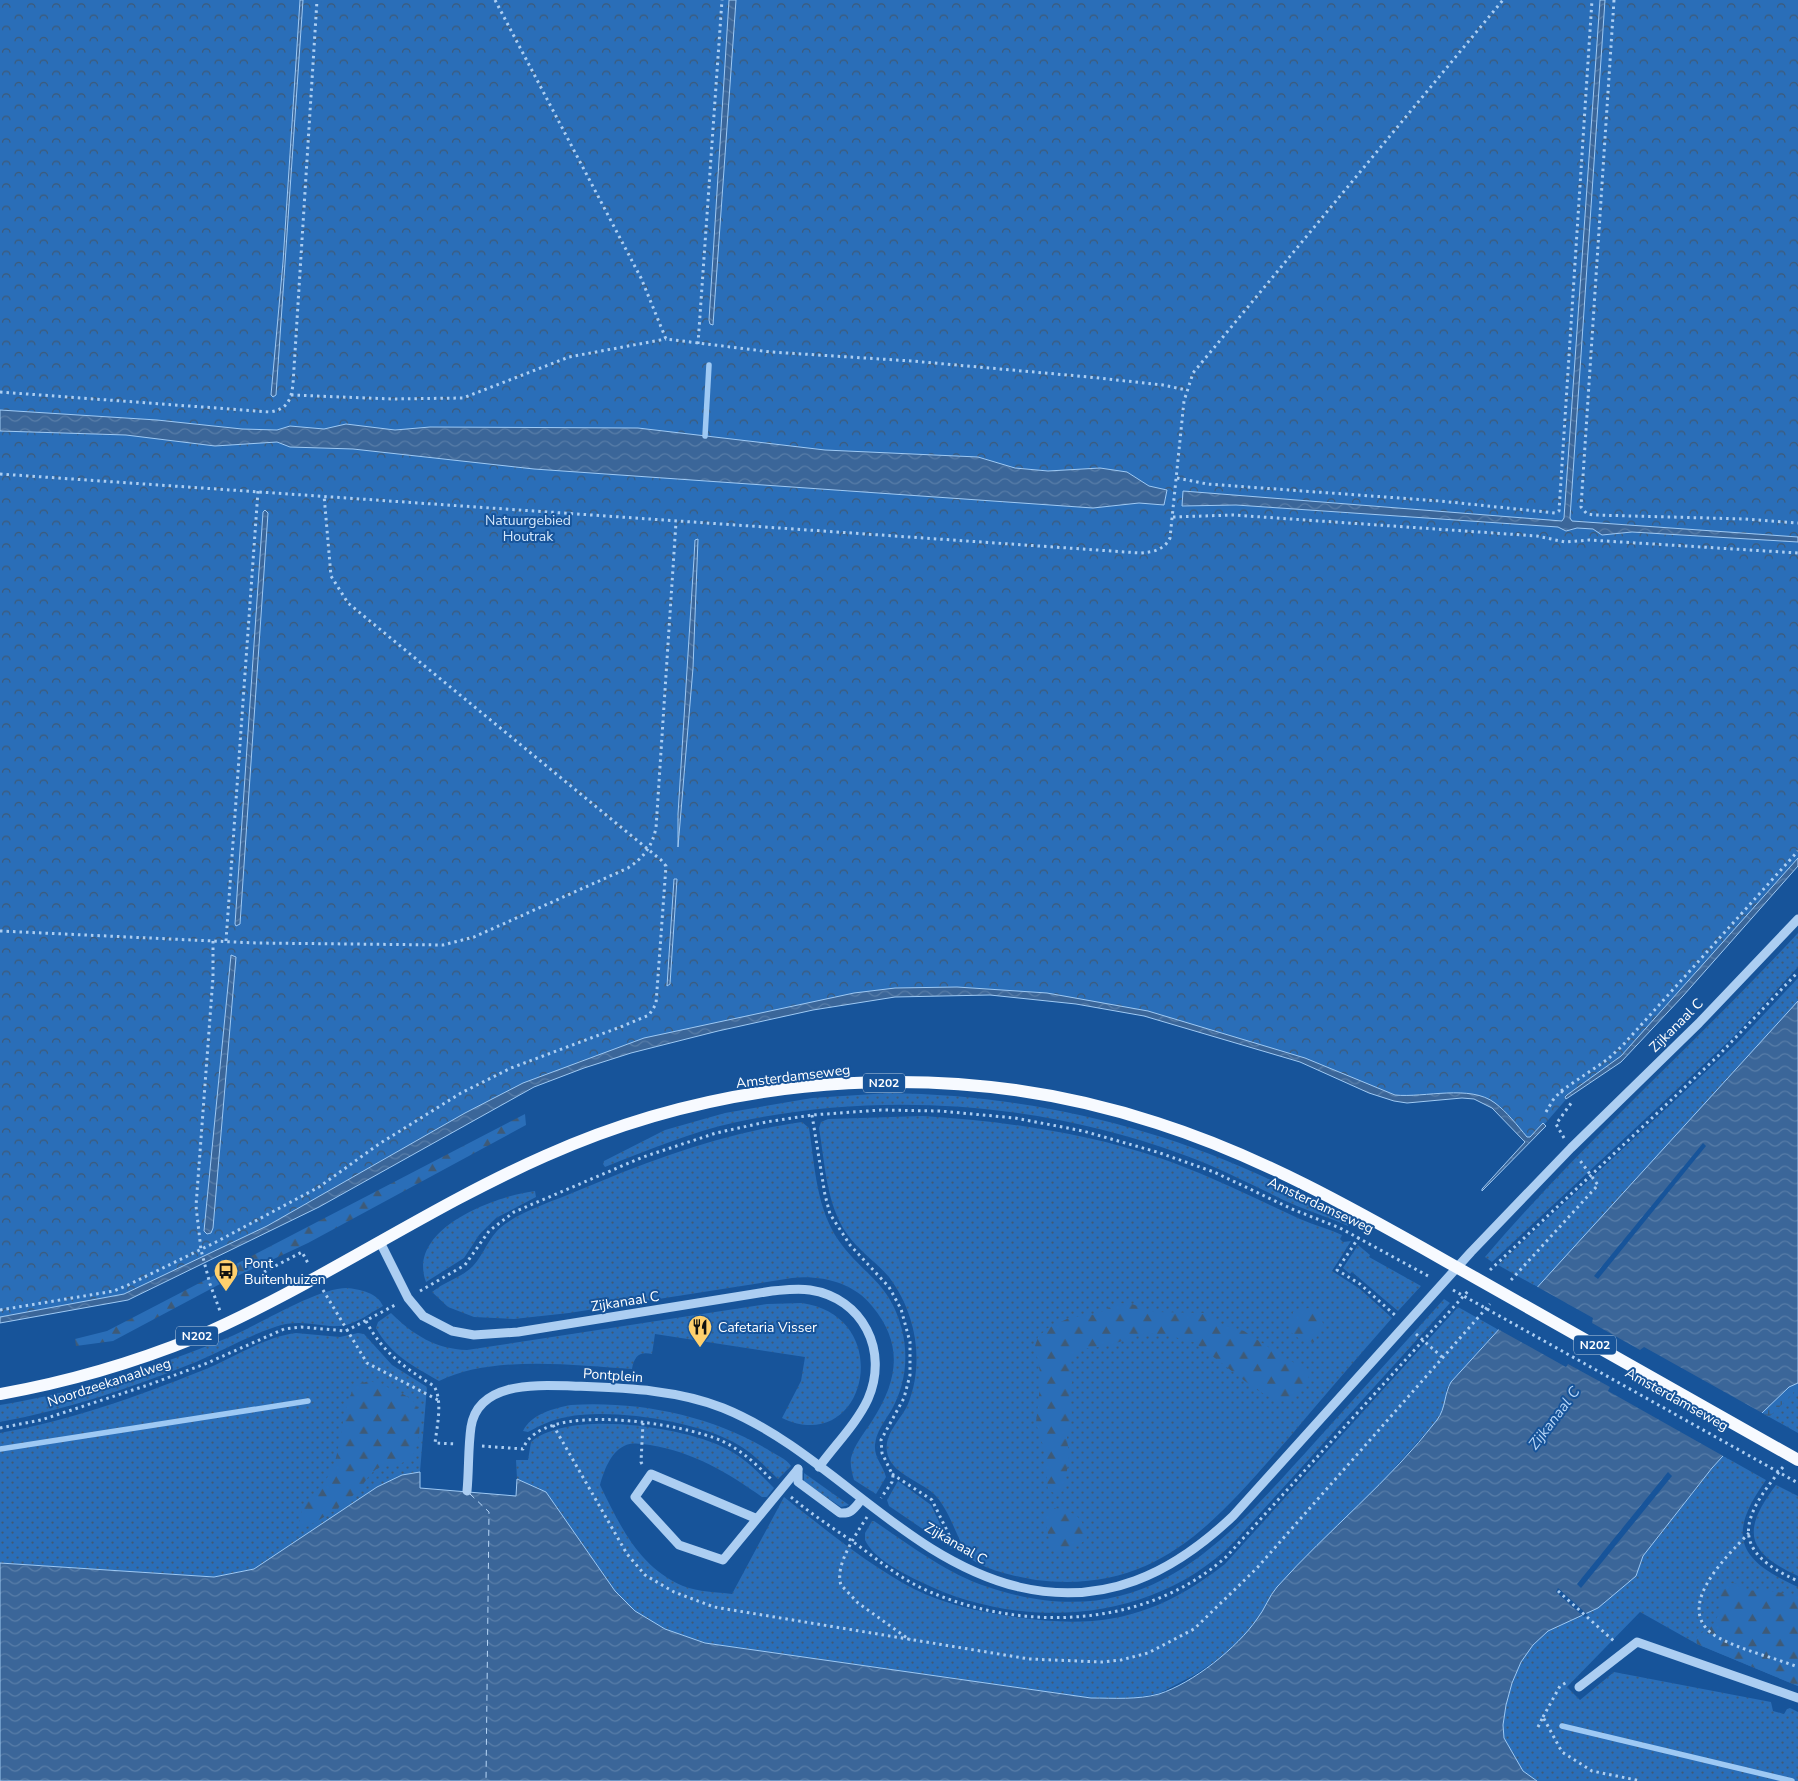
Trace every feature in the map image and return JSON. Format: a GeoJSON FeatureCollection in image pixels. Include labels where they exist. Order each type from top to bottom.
{"type":"FeatureCollection","features":[{"type":"Feature","properties":{"kind":"main road","name":"Amsterdamseweg"},"geometry":{"type":"LineString","coordinates":[[380,1242],[462,1196],[546,1155],[633,1123],[695,1106],[760,1093],[832,1085],[901,1082],[974,1086],[1032,1093],[1092,1105],[1156,1122],[1255,1160],[1392,1231],[1793,1461]]}},
{"type":"Feature","properties":{"kind":"main road","name":"Noordzeekanaalweg"},"geometry":{"type":"LineString","coordinates":[[0,1394],[123,1365],[225,1324],[380,1242]]}},
{"type":"Feature","properties":{"kind":"street","name":"Zijkanaal C"},"geometry":{"type":"LineString","coordinates":[[380,1242],[408,1298],[423,1316],[431,1322],[452,1331],[474,1335],[518,1332],[779,1291],[809,1290],[836,1298],[857,1313],[869,1332],[875,1347],[876,1374],[867,1401],[819,1467],[861,1500],[963,1566],[1018,1586],[1063,1592],[1099,1590],[1121,1585],[1162,1570],[1192,1553],[1233,1516],[1405,1324],[1571,1148],[1699,1023],[1798,918]]}},
{"type":"Feature","properties":{"kind":"street","name":"Pontplein"},"geometry":{"type":"LineString","coordinates":[[467,1492],[472,1425],[476,1412],[482,1402],[498,1392],[551,1385],[618,1388],[666,1393],[722,1408],[767,1431],[819,1467]]}},
{"type":"Feature","properties":{"kind":"street"},"geometry":{"type":"LineString","coordinates":[[755,1518],[651,1474],[635,1497],[679,1545],[723,1560],[755,1518],[798,1469],[796,1479],[800,1485],[840,1513],[853,1511],[861,1500]]}},
{"type":"Feature","properties":{"kind":"street"},"geometry":{"type":"LineString","coordinates":[[1579,1687],[1637,1642],[1798,1698]]}},
{"type":"Feature","properties":{"kind":"path"},"geometry":{"type":"LineString","coordinates":[[0,392],[270,412],[286,406],[291,395],[317,0]]}},
{"type":"Feature","properties":{"kind":"path"},"geometry":{"type":"LineString","coordinates":[[494,0],[641,278],[666,339]]}},
{"type":"Feature","properties":{"kind":"path"},"geometry":{"type":"LineString","coordinates":[[698,344],[722,0]]}},
{"type":"Feature","properties":{"kind":"path"},"geometry":{"type":"LineString","coordinates":[[0,474],[324,495],[676,522],[1140,553],[1152,552],[1167,544],[1170,538],[1186,390],[1193,373],[1503,0]]}},
{"type":"Feature","properties":{"kind":"path"},"geometry":{"type":"LineString","coordinates":[[1177,478],[1216,484],[1440,501],[1555,513],[1559,511],[1592,0]]}},
{"type":"Feature","properties":{"kind":"path"},"geometry":{"type":"LineString","coordinates":[[1614,0],[1581,507],[1587,514],[1595,515],[1745,519],[1798,523]]}},
{"type":"Feature","properties":{"kind":"path"},"geometry":{"type":"LineString","coordinates":[[291,395],[365,398],[463,398],[569,357],[666,339],[698,344],[1089,377],[1164,385],[1186,390]]}},
{"type":"Feature","properties":{"kind":"path"},"geometry":{"type":"LineString","coordinates":[[226,941],[258,491]]}},
{"type":"Feature","properties":{"kind":"path"},"geometry":{"type":"LineString","coordinates":[[0,1310],[114,1291],[201,1250],[319,1187],[379,1144],[461,1093],[510,1068],[649,1015],[656,1004],[667,870],[661,860],[348,603],[331,576],[324,495]]}},
{"type":"Feature","properties":{"kind":"path"},"geometry":{"type":"LineString","coordinates":[[1173,518],[1233,515],[1537,536],[1565,542],[1589,540],[1798,553]]}},
{"type":"Feature","properties":{"kind":"path"},"geometry":{"type":"LineString","coordinates":[[0,931],[213,941],[443,945],[474,937],[615,875],[638,861],[647,850],[654,838],[658,819],[676,522]]}},
{"type":"Feature","properties":{"kind":"path"},"geometry":{"type":"LineString","coordinates":[[1546,1112],[1552,1100],[1561,1091],[1608,1059],[1623,1045],[1798,851]]}},
{"type":"Feature","properties":{"kind":"path"},"geometry":{"type":"LineString","coordinates":[[213,941],[213,977],[196,1206],[201,1250],[210,1284],[225,1324]]}},
{"type":"Feature","properties":{"kind":"path"},"geometry":{"type":"LineString","coordinates":[[1487,1273],[1718,1056],[1798,972]]}},
{"type":"Feature","properties":{"kind":"path"},"geometry":{"type":"LineString","coordinates":[[1561,1091],[1566,1094]]}},
{"type":"Feature","properties":{"kind":"path","name":"Amsterdamseweg"},"geometry":{"type":"LineString","coordinates":[[366,1321],[466,1265],[495,1225],[525,1207],[643,1157],[690,1141],[739,1128],[812,1115],[881,1110],[940,1111],[1015,1118],[1083,1131],[1190,1163],[1359,1237],[1434,1279]]}},
{"type":"Feature","properties":{"kind":"path"},"geometry":{"type":"LineString","coordinates":[[812,1115],[825,1195],[830,1214],[850,1246],[889,1287],[898,1301],[907,1326],[911,1352],[910,1375],[904,1398],[881,1440],[882,1453],[892,1474],[892,1482],[851,1541],[840,1572],[841,1585],[858,1603],[912,1641]]}},
{"type":"Feature","properties":{"kind":"path"},"geometry":{"type":"LineString","coordinates":[[1506,1286],[1598,1185],[1591,1175]]}},
{"type":"Feature","properties":{"kind":"path"},"geometry":{"type":"LineString","coordinates":[[1359,1237],[1337,1270],[1360,1284],[1384,1304]]}},
{"type":"Feature","properties":{"kind":"path"},"geometry":{"type":"LineString","coordinates":[[264,1272],[302,1252],[366,1363],[439,1401]]}},
{"type":"Feature","properties":{"kind":"path"},"geometry":{"type":"LineString","coordinates":[[346,1331],[366,1321],[379,1344],[389,1355],[434,1386],[438,1393],[439,1401],[435,1443],[523,1449],[530,1436],[553,1425],[592,1419],[643,1423],[689,1431],[722,1441],[750,1458],[781,1488],[851,1541],[916,1585],[973,1606],[1023,1615],[1068,1618],[1105,1614],[1137,1606],[1192,1582],[1227,1556],[1422,1340],[1473,1287]]}},
{"type":"Feature","properties":{"kind":"path","name":"Amsterdamseweg"},"geometry":{"type":"LineString","coordinates":[[1450,1289],[1798,1483]]}},
{"type":"Feature","properties":{"kind":"path"},"geometry":{"type":"LineString","coordinates":[[1405,1324],[1442,1357],[1493,1300]]}},
{"type":"Feature","properties":{"kind":"path","name":"Noordzeekanaalweg"},"geometry":{"type":"LineString","coordinates":[[0,1428],[41,1420],[148,1385],[205,1364],[284,1329],[301,1327],[346,1331]]}},
{"type":"Feature","properties":{"kind":"path"},"geometry":{"type":"LineString","coordinates":[[643,1423],[641,1462],[651,1474]]}},
{"type":"Feature","properties":{"kind":"path"},"geometry":{"type":"LineString","coordinates":[[1793,1461],[1756,1504],[1750,1521],[1749,1533],[1752,1548],[1762,1561],[1798,1581]]}},
{"type":"Feature","properties":{"kind":"path"},"geometry":{"type":"LineString","coordinates":[[892,1474],[932,1500],[963,1566]]}},
{"type":"Feature","properties":{"kind":"path"},"geometry":{"type":"LineString","coordinates":[[1749,1533],[1712,1575],[1701,1593],[1698,1606],[1700,1618],[1708,1629],[1720,1638],[1798,1667]]}},
{"type":"Feature","properties":{"kind":"path"},"geometry":{"type":"LineString","coordinates":[[1558,1591],[1625,1651]]}},
{"type":"Feature","properties":{"kind":"path"},"geometry":{"type":"LineString","coordinates":[[1538,1727],[1560,1686],[1573,1681],[1579,1687]]}},
{"type":"Feature","properties":{"kind":"path"},"geometry":{"type":"LineString","coordinates":[[1543,1717],[1562,1752],[1592,1770],[1641,1781]]}},
{"type":"Feature","properties":{"kind":"green space","name":"Natuurgebied Houtrak"},"geometry":{"type":"Polygon","coordinates":[[[0,0],[1798,0],[1798,862],[1623,1057],[1569,1096],[1529,1142],[1484,1099],[1466,1096],[1404,1100],[1302,1060],[1156,1016],[1009,993],[911,992],[835,1001],[642,1043],[522,1088],[315,1206],[124,1297],[0,1320],[0,0]]]}},
{"type":"Feature","properties":{"kind":"green space"},"geometry":{"type":"Polygon","coordinates":[[[1798,933],[1798,967],[1733,1037],[1492,1262],[1485,1257],[1560,1174],[1798,933]]]}},
{"type":"Feature","properties":{"kind":"green space"},"geometry":{"type":"Polygon","coordinates":[[[1798,978],[1798,1433],[1498,1265],[1738,1042],[1798,978]]]}},
{"type":"Feature","properties":{"kind":"green space"},"geometry":{"type":"Polygon","coordinates":[[[889,1093],[939,1095],[1037,1107],[1086,1116],[1134,1129],[1181,1143],[1227,1161],[1313,1200],[1350,1222],[1348,1226],[1297,1206],[1184,1155],[1130,1137],[1075,1123],[1019,1113],[963,1107],[849,1106],[793,1112],[720,1126],[670,1142],[605,1167],[603,1164],[604,1161],[665,1130],[725,1113],[812,1098],[889,1093]]]}},
{"type":"Feature","properties":{"kind":"green space"},"geometry":{"type":"Polygon","coordinates":[[[525,1114],[526,1125],[308,1243],[220,1284],[113,1341],[76,1346],[75,1339],[107,1331],[525,1114]]]}},
{"type":"Feature","properties":{"kind":"green space"},"geometry":{"type":"Polygon","coordinates":[[[923,1116],[983,1121],[1071,1134],[1157,1157],[1212,1178],[1300,1219],[1342,1235],[1340,1239],[1343,1242],[1351,1241],[1332,1271],[1360,1289],[1392,1318],[1262,1469],[1209,1524],[1181,1546],[1150,1564],[1117,1576],[1079,1582],[1036,1580],[988,1568],[971,1559],[966,1554],[939,1499],[928,1489],[899,1471],[889,1459],[887,1445],[890,1433],[905,1410],[912,1394],[916,1372],[913,1328],[904,1302],[889,1277],[852,1240],[840,1222],[830,1197],[819,1128],[821,1122],[828,1119],[923,1116]]]}},
{"type":"Feature","properties":{"kind":"green space"},"geometry":{"type":"Polygon","coordinates":[[[802,1122],[809,1128],[821,1201],[831,1228],[848,1253],[891,1301],[897,1314],[904,1340],[905,1361],[900,1392],[876,1440],[875,1450],[877,1458],[886,1477],[876,1494],[854,1480],[851,1458],[857,1443],[881,1406],[887,1392],[894,1363],[893,1349],[889,1334],[872,1306],[855,1291],[846,1286],[825,1279],[792,1278],[569,1313],[514,1319],[474,1317],[448,1307],[432,1292],[473,1266],[500,1228],[531,1210],[687,1149],[744,1133],[802,1122]]]}},
{"type":"Feature","properties":{"kind":"green space"},"geometry":{"type":"Polygon","coordinates":[[[535,1191],[536,1197],[496,1218],[479,1235],[464,1258],[426,1282],[423,1263],[429,1246],[441,1231],[458,1218],[478,1208],[518,1194],[535,1191]]]}},
{"type":"Feature","properties":{"kind":"green space"},"geometry":{"type":"Polygon","coordinates":[[[1358,1245],[1370,1255],[1369,1257],[1421,1286],[1398,1311],[1352,1272],[1350,1274],[1343,1268],[1358,1245]]]}},
{"type":"Feature","properties":{"kind":"green space"},"geometry":{"type":"Polygon","coordinates":[[[347,1288],[373,1295],[383,1306],[361,1319],[346,1325],[329,1326],[295,1323],[275,1327],[196,1362],[124,1389],[50,1411],[0,1422],[0,1405],[89,1386],[147,1368],[232,1336],[305,1300],[347,1288]]]}},
{"type":"Feature","properties":{"kind":"green space"},"geometry":{"type":"Polygon","coordinates":[[[1444,1299],[1450,1303],[1235,1541],[1202,1569],[1165,1589],[1126,1604],[1084,1611],[1042,1613],[999,1608],[958,1597],[912,1578],[881,1559],[865,1540],[865,1533],[872,1521],[874,1521],[958,1575],[988,1587],[1043,1600],[1092,1601],[1135,1591],[1175,1573],[1211,1547],[1246,1516],[1444,1299]]]}},
{"type":"Feature","properties":{"kind":"green space"},"geometry":{"type":"Polygon","coordinates":[[[802,1303],[832,1314],[851,1332],[860,1356],[859,1381],[851,1403],[834,1419],[811,1425],[782,1418],[801,1381],[805,1357],[655,1334],[652,1354],[640,1354],[634,1361],[632,1369],[559,1364],[508,1365],[460,1373],[439,1381],[403,1359],[389,1346],[376,1328],[378,1322],[391,1313],[408,1328],[435,1344],[467,1350],[767,1304],[802,1303]]]}},
{"type":"Feature","properties":{"kind":"green space"},"geometry":{"type":"Polygon","coordinates":[[[1118,1303],[1132,1304],[1155,1312],[1205,1313],[1220,1324],[1244,1331],[1288,1360],[1307,1368],[1309,1379],[1287,1401],[1276,1401],[1254,1388],[1194,1342],[1146,1333],[1107,1346],[1081,1349],[1071,1356],[1069,1363],[1072,1382],[1069,1397],[1072,1415],[1067,1437],[1069,1457],[1064,1490],[1056,1494],[1048,1490],[1044,1449],[1036,1423],[1041,1377],[1035,1346],[1038,1337],[1048,1328],[1069,1318],[1097,1314],[1118,1303]]]}},
{"type":"Feature","properties":{"kind":"green space"},"geometry":{"type":"Polygon","coordinates":[[[1458,1307],[1766,1480],[1753,1500],[1746,1517],[1743,1531],[1745,1544],[1751,1556],[1762,1567],[1798,1587],[1798,1686],[1697,1644],[1640,1612],[1567,1687],[1580,1700],[1614,1672],[1771,1702],[1773,1711],[1784,1714],[1790,1708],[1798,1712],[1798,1781],[1537,1781],[1523,1771],[1504,1738],[1503,1725],[1512,1683],[1521,1662],[1533,1645],[1548,1631],[1567,1622],[1636,1576],[1643,1556],[1719,1460],[1495,1333],[1451,1382],[1446,1390],[1446,1401],[1438,1419],[1241,1640],[1196,1674],[1160,1693],[1130,1699],[1091,1698],[705,1643],[665,1629],[635,1612],[615,1591],[546,1492],[517,1479],[516,1460],[528,1460],[531,1442],[549,1432],[572,1426],[599,1424],[657,1428],[684,1434],[708,1441],[734,1453],[774,1488],[767,1497],[762,1497],[723,1471],[695,1458],[666,1448],[633,1444],[624,1446],[615,1453],[606,1468],[600,1485],[615,1515],[632,1544],[643,1557],[654,1568],[683,1586],[701,1591],[732,1594],[784,1497],[880,1569],[914,1589],[937,1599],[984,1612],[1041,1620],[1070,1622],[1123,1616],[1148,1609],[1173,1598],[1199,1583],[1225,1564],[1458,1307]]]}},
{"type":"Feature","properties":{"kind":"green space"},"geometry":{"type":"Polygon","coordinates":[[[1309,1308],[1320,1313],[1323,1324],[1314,1342],[1301,1340],[1289,1331],[1293,1312],[1309,1308]]]}},
{"type":"Feature","properties":{"kind":"green space"},"geometry":{"type":"Polygon","coordinates":[[[296,1333],[340,1337],[358,1333],[364,1334],[392,1365],[427,1387],[420,1472],[402,1475],[377,1487],[254,1569],[214,1577],[0,1563],[0,1433],[51,1422],[127,1399],[201,1371],[272,1339],[296,1333]]]}},
{"type":"Feature","properties":{"kind":"green space"},"geometry":{"type":"Polygon","coordinates":[[[1798,1374],[1798,1389],[1769,1417],[1762,1413],[1798,1374]]]}},
{"type":"Feature","properties":{"kind":"green space"},"geometry":{"type":"Polygon","coordinates":[[[369,1381],[407,1396],[416,1405],[420,1417],[420,1425],[415,1452],[408,1460],[378,1468],[353,1495],[327,1515],[306,1527],[299,1524],[306,1504],[330,1473],[338,1452],[344,1417],[351,1395],[356,1385],[369,1381]]]}},
{"type":"Feature","properties":{"kind":"green space"},"geometry":{"type":"Polygon","coordinates":[[[571,1405],[622,1405],[647,1408],[697,1419],[745,1437],[787,1461],[791,1466],[778,1479],[753,1455],[735,1443],[698,1428],[652,1418],[629,1415],[585,1415],[557,1419],[528,1432],[523,1431],[537,1416],[571,1405]]]}},
{"type":"Feature","properties":{"kind":"green space"},"geometry":{"type":"Polygon","coordinates":[[[804,1473],[849,1505],[841,1507],[804,1482],[804,1473]]]}},
{"type":"Feature","properties":{"kind":"green space"},"geometry":{"type":"Polygon","coordinates":[[[898,1481],[931,1505],[952,1549],[889,1506],[887,1500],[898,1481]]]}},
{"type":"Feature","properties":{"kind":"green space"},"geometry":{"type":"Polygon","coordinates":[[[1776,1485],[1798,1496],[1798,1576],[1767,1558],[1759,1549],[1754,1538],[1754,1527],[1758,1515],[1776,1485]]]}},
{"type":"Feature","properties":{"kind":"green space"},"geometry":{"type":"Polygon","coordinates":[[[1055,1508],[1077,1516],[1083,1524],[1087,1537],[1084,1541],[1067,1549],[1052,1551],[1044,1517],[1055,1508]]]}},
{"type":"Feature","properties":{"kind":"green space"},"geometry":{"type":"Polygon","coordinates":[[[1730,1583],[1737,1584],[1742,1591],[1763,1590],[1798,1595],[1798,1686],[1697,1644],[1696,1638],[1713,1624],[1717,1618],[1721,1588],[1730,1583]]]}},
{"type":"Feature","properties":{"kind":"water"},"geometry":{"type":"Polygon","coordinates":[[[300,0],[303,0],[276,395],[273,397],[271,395],[283,262],[300,0]]]}},
{"type":"Feature","properties":{"kind":"water"},"geometry":{"type":"Polygon","coordinates":[[[729,0],[736,0],[713,325],[710,324],[709,320],[729,0]]]}},
{"type":"Feature","properties":{"kind":"water"},"geometry":{"type":"Polygon","coordinates":[[[1600,0],[1605,0],[1570,518],[1572,521],[1798,537],[1798,542],[1632,532],[1602,535],[1593,529],[1577,528],[1566,531],[1558,527],[1236,505],[1182,506],[1183,491],[1562,521],[1564,518],[1600,0]]]}},
{"type":"Feature","properties":{"kind":"water"},"geometry":{"type":"Polygon","coordinates":[[[0,410],[157,420],[242,429],[277,430],[290,426],[324,429],[346,424],[395,430],[430,427],[638,428],[825,450],[978,457],[1015,468],[1048,471],[1100,468],[1127,472],[1149,486],[1167,490],[1164,505],[1139,503],[1093,508],[534,469],[353,449],[290,447],[277,442],[215,446],[126,435],[0,431],[0,410]]]}},
{"type":"Feature","properties":{"kind":"water"},"geometry":{"type":"Polygon","coordinates":[[[265,510],[268,513],[240,924],[236,926],[263,512],[265,510]]]}},
{"type":"Feature","properties":{"kind":"water"},"geometry":{"type":"Polygon","coordinates":[[[698,539],[693,668],[678,847],[678,814],[695,540],[698,539]]]}},
{"type":"Feature","properties":{"kind":"water"},"geometry":{"type":"Polygon","coordinates":[[[1798,858],[1798,866],[1683,996],[1621,1062],[1566,1099],[1567,1095],[1621,1056],[1798,858]]]}},
{"type":"Feature","properties":{"kind":"water"},"geometry":{"type":"Polygon","coordinates":[[[674,879],[677,879],[670,984],[667,986],[674,879]]]}},
{"type":"Feature","properties":{"kind":"water"},"geometry":{"type":"Polygon","coordinates":[[[231,955],[236,957],[213,1228],[211,1233],[207,1234],[204,1231],[231,955]]]}},
{"type":"Feature","properties":{"kind":"water"},"geometry":{"type":"Polygon","coordinates":[[[957,987],[1047,993],[1148,1011],[1305,1058],[1395,1095],[1460,1093],[1485,1097],[1504,1110],[1527,1137],[1530,1137],[1543,1123],[1546,1126],[1482,1191],[1525,1142],[1492,1108],[1474,1099],[1462,1098],[1407,1103],[1394,1101],[1369,1093],[1300,1062],[1144,1016],[1076,1004],[990,995],[895,997],[813,1010],[718,1031],[631,1053],[584,1068],[534,1087],[319,1207],[128,1300],[0,1323],[0,1317],[124,1294],[267,1226],[465,1113],[523,1083],[644,1038],[854,993],[895,988],[957,987]]]}},
{"type":"Feature","properties":{"kind":"water"},"geometry":{"type":"Polygon","coordinates":[[[1798,1001],[1798,1383],[1789,1387],[1762,1413],[1712,1468],[1643,1556],[1636,1576],[1598,1608],[1548,1631],[1533,1645],[1521,1662],[1512,1683],[1506,1705],[1503,1725],[1504,1738],[1523,1771],[1537,1781],[0,1781],[0,1563],[214,1577],[254,1569],[377,1487],[402,1475],[420,1472],[420,1488],[516,1496],[517,1479],[546,1492],[615,1591],[635,1611],[665,1629],[705,1643],[1091,1698],[1142,1697],[1172,1689],[1200,1673],[1238,1641],[1260,1615],[1277,1587],[1379,1485],[1419,1442],[1440,1415],[1451,1382],[1798,1001]]]}},
{"type":"Feature","properties":{"kind":"pier"},"geometry":{"type":"Polygon","coordinates":[[[1703,1143],[1706,1146],[1598,1279],[1594,1276],[1703,1143]]]}},
{"type":"Feature","properties":{"kind":"pier"},"geometry":{"type":"Polygon","coordinates":[[[1534,1285],[1593,1318],[1592,1323],[1640,1350],[1644,1347],[1764,1414],[1725,1457],[1608,1391],[1610,1387],[1568,1364],[1566,1367],[1496,1328],[1534,1285]]]}},
{"type":"Feature","properties":{"kind":"pier"},"geometry":{"type":"Polygon","coordinates":[[[1668,1472],[1672,1476],[1581,1588],[1577,1584],[1668,1472]]]}},
{"type":"Feature","properties":{"kind":"pier"},"geometry":{"type":"Polygon","coordinates":[[[1558,1588],[1588,1615],[1584,1617],[1556,1592],[1558,1588]]]}},
{"type":"Feature","properties":{"kind":"waterway"},"geometry":{"type":"LineString","coordinates":[[705,436],[709,365]]}},
{"type":"Feature","properties":{"kind":"waterway"},"geometry":{"type":"LineString","coordinates":[[0,1449],[308,1401]]}},
{"type":"Feature","properties":{"kind":"waterway"},"geometry":{"type":"LineString","coordinates":[[1562,1726],[1792,1781]]}},
{"type":"Feature","properties":{"kind":"ferry route"},"geometry":{"type":"LineString","coordinates":[[470,1494],[489,1512],[486,1781]]}},
{"type":"Feature","properties":{"kind":"place","name":"Pont Buitenhuizen"},"geometry":{"type":"Point","coordinates":[226,1292]}},
{"type":"Feature","properties":{"kind":"place","name":"Cafetaria Visser"},"geometry":{"type":"Point","coordinates":[700,1348]}}]}
